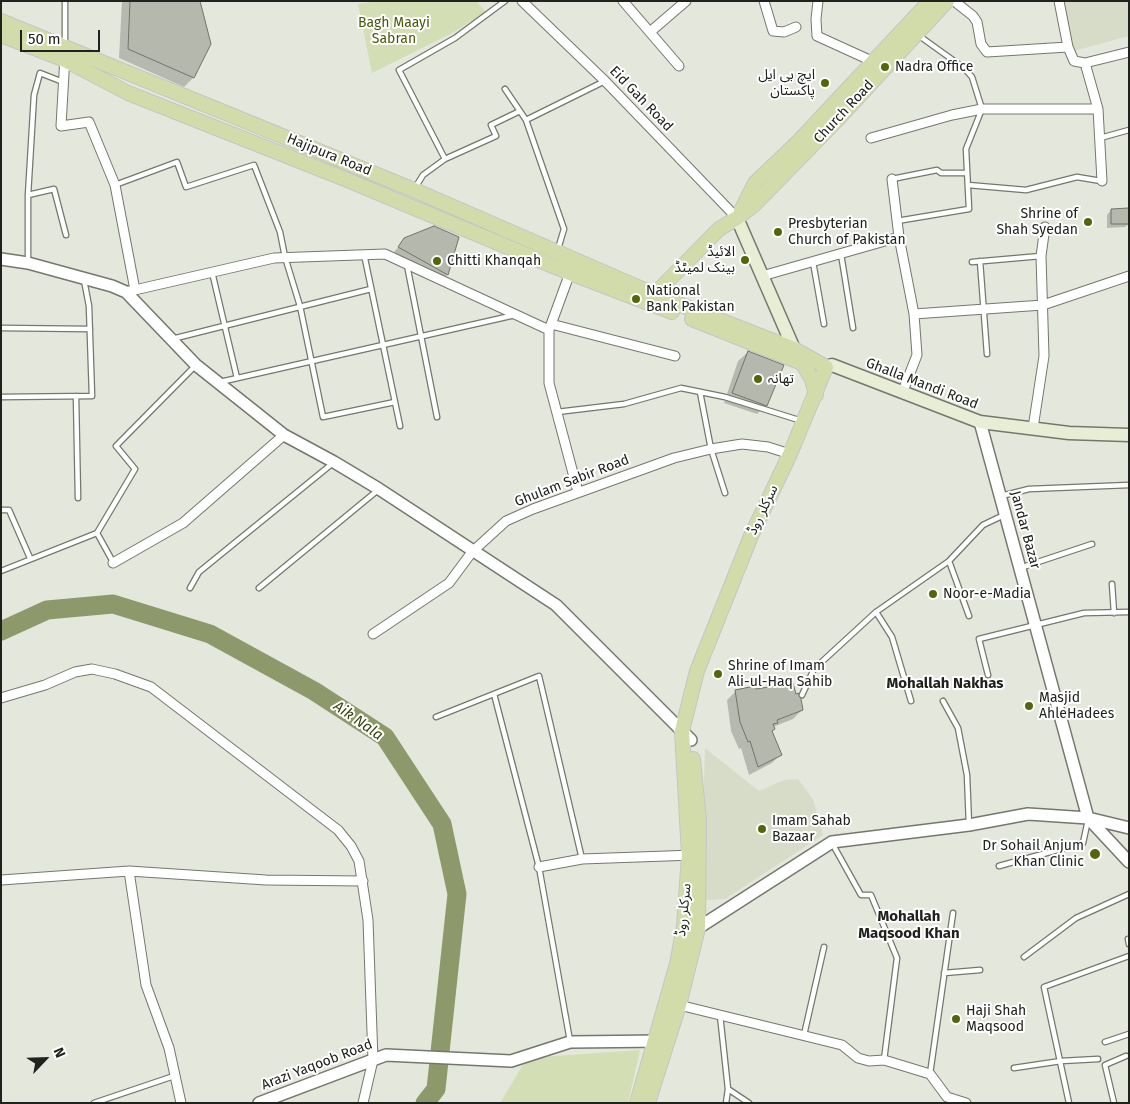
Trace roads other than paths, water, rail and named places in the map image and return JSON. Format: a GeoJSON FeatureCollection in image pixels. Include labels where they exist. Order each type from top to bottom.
{"type":"FeatureCollection","features":[{"type":"Feature","properties":{"kind":"main road","name":"Church Road"},"geometry":{"type":"LineString","coordinates":[[737,218],[755,183],[799,141],[930,1]]}},
{"type":"Feature","properties":{"kind":"main road","name":"Church Road"},"geometry":{"type":"LineString","coordinates":[[651,298],[719,229],[754,205],[836,121],[947,1]]}},
{"type":"Feature","properties":{"kind":"main road","name":"Hajipura Road"},"geometry":{"type":"LineString","coordinates":[[1,21],[65,53],[414,190],[576,258],[651,298]]}},
{"type":"Feature","properties":{"kind":"main road"},"geometry":{"type":"LineString","coordinates":[[1,35],[65,53],[128,93],[345,179],[570,273],[651,298],[794,349],[826,367]]}},
{"type":"Feature","properties":{"kind":"main road"},"geometry":{"type":"LineString","coordinates":[[737,218],[794,349]]}},
{"type":"Feature","properties":{"kind":"main road"},"geometry":{"type":"LineString","coordinates":[[651,298],[802,363],[812,379],[816,396]]}},
{"type":"Feature","properties":{"kind":"main road","name":"Ghalla Mandi Road"},"geometry":{"type":"LineString","coordinates":[[826,367],[832,365],[980,422],[1129,436]]}},
{"type":"Feature","properties":{"kind":"main road","name":"سرکلر روڈ"},"geometry":{"type":"LineString","coordinates":[[648,1103],[684,926],[699,820],[686,736],[688,713],[697,671],[751,536],[816,396],[826,367]]}},
{"type":"Feature","properties":{"kind":"main road","name":"سرکلر روڈ"},"geometry":{"type":"LineString","coordinates":[[637,1103],[660,1041],[679,1005],[698,928],[694,855]]}},
{"type":"Feature","properties":{"kind":"street"},"geometry":{"type":"LineString","coordinates":[[623,1],[680,66]]}},
{"type":"Feature","properties":{"kind":"street"},"geometry":{"type":"LineString","coordinates":[[650,32],[686,1]]}},
{"type":"Feature","properties":{"kind":"street"},"geometry":{"type":"LineString","coordinates":[[764,1],[773,31],[784,32],[796,27]]}},
{"type":"Feature","properties":{"kind":"street"},"geometry":{"type":"LineString","coordinates":[[818,1],[817,36],[874,62]]}},
{"type":"Feature","properties":{"kind":"street"},"geometry":{"type":"LineString","coordinates":[[954,1],[973,16],[977,22],[981,44],[987,52],[1068,47]]}},
{"type":"Feature","properties":{"kind":"street"},"geometry":{"type":"LineString","coordinates":[[1059,1],[1068,47],[1074,61],[1085,63],[1129,52]]}},
{"type":"Feature","properties":{"kind":"street","name":"Eid Gah Road"},"geometry":{"type":"LineString","coordinates":[[524,2],[605,81],[737,218]]}},
{"type":"Feature","properties":{"kind":"street"},"geometry":{"type":"LineString","coordinates":[[65,53],[61,126],[89,122],[115,185],[130,291],[172,339],[196,365],[284,435],[379,489],[472,552],[556,605],[686,736]]}},
{"type":"Feature","properties":{"kind":"street"},"geometry":{"type":"LineString","coordinates":[[1085,63],[1098,109],[1098,139],[1102,181]]}},
{"type":"Feature","properties":{"kind":"street"},"geometry":{"type":"LineString","coordinates":[[871,138],[952,115],[982,109],[1098,109]]}},
{"type":"Feature","properties":{"kind":"street"},"geometry":{"type":"LineString","coordinates":[[892,179],[899,237],[914,314],[917,355],[903,392]]}},
{"type":"Feature","properties":{"kind":"street"},"geometry":{"type":"LineString","coordinates":[[1032,428],[1044,356],[1041,256],[1045,227]]}},
{"type":"Feature","properties":{"kind":"street"},"geometry":{"type":"LineString","coordinates":[[762,276],[899,237]]}},
{"type":"Feature","properties":{"kind":"street"},"geometry":{"type":"LineString","coordinates":[[1,258],[28,263],[84,280],[130,291],[285,257],[385,254],[516,315],[550,327],[675,356]]}},
{"type":"Feature","properties":{"kind":"street"},"geometry":{"type":"LineString","coordinates":[[576,258],[550,327],[549,383],[578,492]]}},
{"type":"Feature","properties":{"kind":"street"},"geometry":{"type":"LineString","coordinates":[[914,314],[1043,305],[1129,276]]}},
{"type":"Feature","properties":{"kind":"street","name":"Jandar Bazar"},"geometry":{"type":"LineString","coordinates":[[980,422],[1088,818],[1129,862]]}},
{"type":"Feature","properties":{"kind":"street"},"geometry":{"type":"LineString","coordinates":[[113,562],[183,523],[284,435]]}},
{"type":"Feature","properties":{"kind":"street","name":"Ghulam Sabir Road"},"geometry":{"type":"LineString","coordinates":[[372,634],[449,583],[472,552],[506,522],[578,492],[674,458],[711,449],[742,444],[768,447],[790,454]]}},
{"type":"Feature","properties":{"kind":"street"},"geometry":{"type":"LineString","coordinates":[[1,698],[45,685],[75,672],[92,669],[115,674],[151,687],[338,830],[351,846],[359,861],[368,920],[373,1060],[363,1103]]}},
{"type":"Feature","properties":{"kind":"street"},"geometry":{"type":"LineString","coordinates":[[698,928],[832,842],[969,825],[1028,814],[1088,818],[1129,828]]}},
{"type":"Feature","properties":{"kind":"street"},"geometry":{"type":"LineString","coordinates":[[539,867],[582,859],[694,855]]}},
{"type":"Feature","properties":{"kind":"street"},"geometry":{"type":"LineString","coordinates":[[1,880],[130,872],[266,880],[363,881]]}},
{"type":"Feature","properties":{"kind":"street"},"geometry":{"type":"LineString","coordinates":[[130,872],[146,985],[169,1048],[174,1076],[182,1103]]}},
{"type":"Feature","properties":{"kind":"street"},"geometry":{"type":"LineString","coordinates":[[679,1005],[842,1045],[864,1060],[884,1060],[930,1074],[945,1100],[966,1103]]}},
{"type":"Feature","properties":{"kind":"street"},"geometry":{"type":"LineString","coordinates":[[570,1042],[660,1041]]}},
{"type":"Feature","properties":{"kind":"street","name":"Arazi Yaqoob Road"},"geometry":{"type":"LineString","coordinates":[[260,1103],[386,1055],[511,1061],[570,1042]]}},
{"type":"Feature","properties":{"kind":"lane"},"geometry":{"type":"LineString","coordinates":[[65,1],[65,53]]}},
{"type":"Feature","properties":{"kind":"lane"},"geometry":{"type":"LineString","coordinates":[[445,159],[399,70],[455,38],[505,1]]}},
{"type":"Feature","properties":{"kind":"lane"},"geometry":{"type":"LineString","coordinates":[[897,221],[969,208],[966,149],[982,109],[972,78],[964,68],[917,34]]}},
{"type":"Feature","properties":{"kind":"lane"},"geometry":{"type":"LineString","coordinates":[[28,263],[28,195],[34,95],[40,73],[64,82]]}},
{"type":"Feature","properties":{"kind":"lane"},"geometry":{"type":"LineString","coordinates":[[526,120],[605,81]]}},
{"type":"Feature","properties":{"kind":"lane"},"geometry":{"type":"LineString","coordinates":[[506,89],[526,120],[564,229],[558,251]]}},
{"type":"Feature","properties":{"kind":"lane"},"geometry":{"type":"LineString","coordinates":[[414,190],[423,175],[445,159],[496,136],[491,125],[520,112]]}},
{"type":"Feature","properties":{"kind":"lane"},"geometry":{"type":"LineString","coordinates":[[1098,139],[1129,130]]}},
{"type":"Feature","properties":{"kind":"lane"},"geometry":{"type":"LineString","coordinates":[[115,185],[177,162],[186,187],[254,165],[280,232],[285,257],[300,306],[323,417],[395,402]]}},
{"type":"Feature","properties":{"kind":"lane"},"geometry":{"type":"LineString","coordinates":[[892,179],[936,170],[940,173],[967,173]]}},
{"type":"Feature","properties":{"kind":"lane"},"geometry":{"type":"LineString","coordinates":[[968,184],[1026,190],[1077,177],[1102,181]]}},
{"type":"Feature","properties":{"kind":"lane"},"geometry":{"type":"LineString","coordinates":[[28,195],[54,189],[66,235]]}},
{"type":"Feature","properties":{"kind":"lane"},"geometry":{"type":"LineString","coordinates":[[364,254],[400,426]]}},
{"type":"Feature","properties":{"kind":"lane"},"geometry":{"type":"LineString","coordinates":[[841,254],[853,328]]}},
{"type":"Feature","properties":{"kind":"lane"},"geometry":{"type":"LineString","coordinates":[[972,262],[1041,256]]}},
{"type":"Feature","properties":{"kind":"lane"},"geometry":{"type":"LineString","coordinates":[[980,261],[987,354]]}},
{"type":"Feature","properties":{"kind":"lane"},"geometry":{"type":"LineString","coordinates":[[813,262],[824,324]]}},
{"type":"Feature","properties":{"kind":"lane"},"geometry":{"type":"LineString","coordinates":[[406,263],[436,417]]}},
{"type":"Feature","properties":{"kind":"lane"},"geometry":{"type":"LineString","coordinates":[[212,272],[237,378]]}},
{"type":"Feature","properties":{"kind":"lane"},"geometry":{"type":"LineString","coordinates":[[1,397],[92,396],[90,329],[84,280]]}},
{"type":"Feature","properties":{"kind":"lane"},"geometry":{"type":"LineString","coordinates":[[172,339],[371,289]]}},
{"type":"Feature","properties":{"kind":"lane"},"geometry":{"type":"LineString","coordinates":[[219,382],[516,315]]}},
{"type":"Feature","properties":{"kind":"lane"},"geometry":{"type":"LineString","coordinates":[[1,328],[90,329]]}},
{"type":"Feature","properties":{"kind":"lane"},"geometry":{"type":"LineString","coordinates":[[1,571],[97,533],[135,470],[116,446],[196,365]]}},
{"type":"Feature","properties":{"kind":"lane"},"geometry":{"type":"LineString","coordinates":[[556,412],[624,404],[681,388],[724,397],[804,422]]}},
{"type":"Feature","properties":{"kind":"lane"},"geometry":{"type":"LineString","coordinates":[[700,392],[711,449],[725,493]]}},
{"type":"Feature","properties":{"kind":"lane"},"geometry":{"type":"LineString","coordinates":[[76,396],[78,498]]}},
{"type":"Feature","properties":{"kind":"lane"},"geometry":{"type":"LineString","coordinates":[[190,588],[199,572],[334,462]]}},
{"type":"Feature","properties":{"kind":"lane"},"geometry":{"type":"LineString","coordinates":[[1000,496],[1030,489],[1129,485]]}},
{"type":"Feature","properties":{"kind":"lane"},"geometry":{"type":"LineString","coordinates":[[259,588],[379,489]]}},
{"type":"Feature","properties":{"kind":"lane"},"geometry":{"type":"LineString","coordinates":[[1,510],[9,510],[30,558]]}},
{"type":"Feature","properties":{"kind":"lane"},"geometry":{"type":"LineString","coordinates":[[802,694],[814,669],[876,612],[948,561],[983,525],[1005,514]]}},
{"type":"Feature","properties":{"kind":"lane"},"geometry":{"type":"LineString","coordinates":[[97,533],[113,562]]}},
{"type":"Feature","properties":{"kind":"lane"},"geometry":{"type":"LineString","coordinates":[[1020,568],[1092,544]]}},
{"type":"Feature","properties":{"kind":"lane"},"geometry":{"type":"LineString","coordinates":[[948,561],[969,616]]}},
{"type":"Feature","properties":{"kind":"lane"},"geometry":{"type":"LineString","coordinates":[[1112,584],[1114,613]]}},
{"type":"Feature","properties":{"kind":"lane"},"geometry":{"type":"LineString","coordinates":[[876,612],[892,637],[911,701]]}},
{"type":"Feature","properties":{"kind":"lane"},"geometry":{"type":"LineString","coordinates":[[988,675],[979,640],[1035,624],[1084,613],[1129,612]]}},
{"type":"Feature","properties":{"kind":"lane"},"geometry":{"type":"LineString","coordinates":[[436,717],[538,676],[582,859]]}},
{"type":"Feature","properties":{"kind":"lane"},"geometry":{"type":"LineString","coordinates":[[494,694],[539,867],[570,1042]]}},
{"type":"Feature","properties":{"kind":"lane"},"geometry":{"type":"LineString","coordinates":[[943,700],[958,728],[967,774],[969,825]]}},
{"type":"Feature","properties":{"kind":"lane"},"geometry":{"type":"LineString","coordinates":[[1000,866],[1083,844],[1088,818]]}},
{"type":"Feature","properties":{"kind":"lane"},"geometry":{"type":"LineString","coordinates":[[832,842],[861,895],[871,895],[897,958],[884,1060]]}},
{"type":"Feature","properties":{"kind":"lane"},"geometry":{"type":"LineString","coordinates":[[1024,957],[1076,918],[1129,894]]}},
{"type":"Feature","properties":{"kind":"lane"},"geometry":{"type":"LineString","coordinates":[[930,1074],[953,913]]}},
{"type":"Feature","properties":{"kind":"lane"},"geometry":{"type":"LineString","coordinates":[[804,1036],[824,946]]}},
{"type":"Feature","properties":{"kind":"lane"},"geometry":{"type":"LineString","coordinates":[[1070,1103],[1044,987],[1129,956]]}},
{"type":"Feature","properties":{"kind":"lane"},"geometry":{"type":"LineString","coordinates":[[944,972],[980,970]]}},
{"type":"Feature","properties":{"kind":"lane"},"geometry":{"type":"LineString","coordinates":[[720,1014],[728,1089],[726,1103]]}},
{"type":"Feature","properties":{"kind":"lane"},"geometry":{"type":"LineString","coordinates":[[1105,1042],[1129,1034]]}},
{"type":"Feature","properties":{"kind":"lane"},"geometry":{"type":"LineString","coordinates":[[1114,1103],[1105,1065],[1126,1056]]}},
{"type":"Feature","properties":{"kind":"lane"},"geometry":{"type":"LineString","coordinates":[[1014,1068],[1061,1061],[1098,1059]]}},
{"type":"Feature","properties":{"kind":"lane"},"geometry":{"type":"LineString","coordinates":[[94,1103],[174,1076]]}},
{"type":"Feature","properties":{"kind":"lane"},"geometry":{"type":"LineString","coordinates":[[728,1089],[748,1103]]}},
{"type":"Feature","properties":{"kind":"waterway","name":"Aik Nala"},"geometry":{"type":"LineString","coordinates":[[1,631],[47,610],[113,604],[210,634],[314,691],[385,737],[442,824],[457,894],[436,1089],[425,1103]]}},
{"type":"Feature","properties":{"kind":"place","name":"Nadra Office"},"geometry":{"type":"Point","coordinates":[885,67]}},
{"type":"Feature","properties":{"kind":"place","name":"ایچ بی ایل پاکستان"},"geometry":{"type":"Point","coordinates":[825,83]}},
{"type":"Feature","properties":{"kind":"place","name":"Shrine of Shah Syedan"},"geometry":{"type":"Point","coordinates":[1088,222]}},
{"type":"Feature","properties":{"kind":"place","name":"Presbyterian Church of Pakistan"},"geometry":{"type":"Point","coordinates":[778,232]}},
{"type":"Feature","properties":{"kind":"place","name":"الائیڈ بینک لمیٹڈ"},"geometry":{"type":"Point","coordinates":[745,260]}},
{"type":"Feature","properties":{"kind":"place","name":"Chitti Khanqah"},"geometry":{"type":"Point","coordinates":[437,261]}},
{"type":"Feature","properties":{"kind":"place","name":"National Bank Pakistan"},"geometry":{"type":"Point","coordinates":[636,299]}},
{"type":"Feature","properties":{"kind":"place","name":"تھانہ"},"geometry":{"type":"Point","coordinates":[758,379]}},
{"type":"Feature","properties":{"kind":"place","name":"Noor-e-Madia"},"geometry":{"type":"Point","coordinates":[933,594]}},
{"type":"Feature","properties":{"kind":"place","name":"Shrine of Imam Ali-ul-Haq Sahib"},"geometry":{"type":"Point","coordinates":[718,674]}},
{"type":"Feature","properties":{"kind":"place","name":"Masjid AhleHadees"},"geometry":{"type":"Point","coordinates":[1029,706]}},
{"type":"Feature","properties":{"kind":"place","name":"Imam Sahab Bazaar"},"geometry":{"type":"Point","coordinates":[762,829]}},
{"type":"Feature","properties":{"kind":"place","name":"Dr Sohail Anjum Khan Clinic"},"geometry":{"type":"Point","coordinates":[1095,854]}},
{"type":"Feature","properties":{"kind":"place","name":"Haji Shah Maqsood"},"geometry":{"type":"Point","coordinates":[956,1019]}},
{"type":"Feature","properties":{"kind":"district","name":"Mohallah Nakhas"},"geometry":{"type":"Point","coordinates":[945,684]}},
{"type":"Feature","properties":{"kind":"district","name":"Mohallah Maqsood Khan"},"geometry":{"type":"Point","coordinates":[909,926]}},
{"type":"Feature","properties":{"kind":"park label","name":"Bagh Maayi Sabran"},"geometry":{"type":"Point","coordinates":[394,32]}}]}
